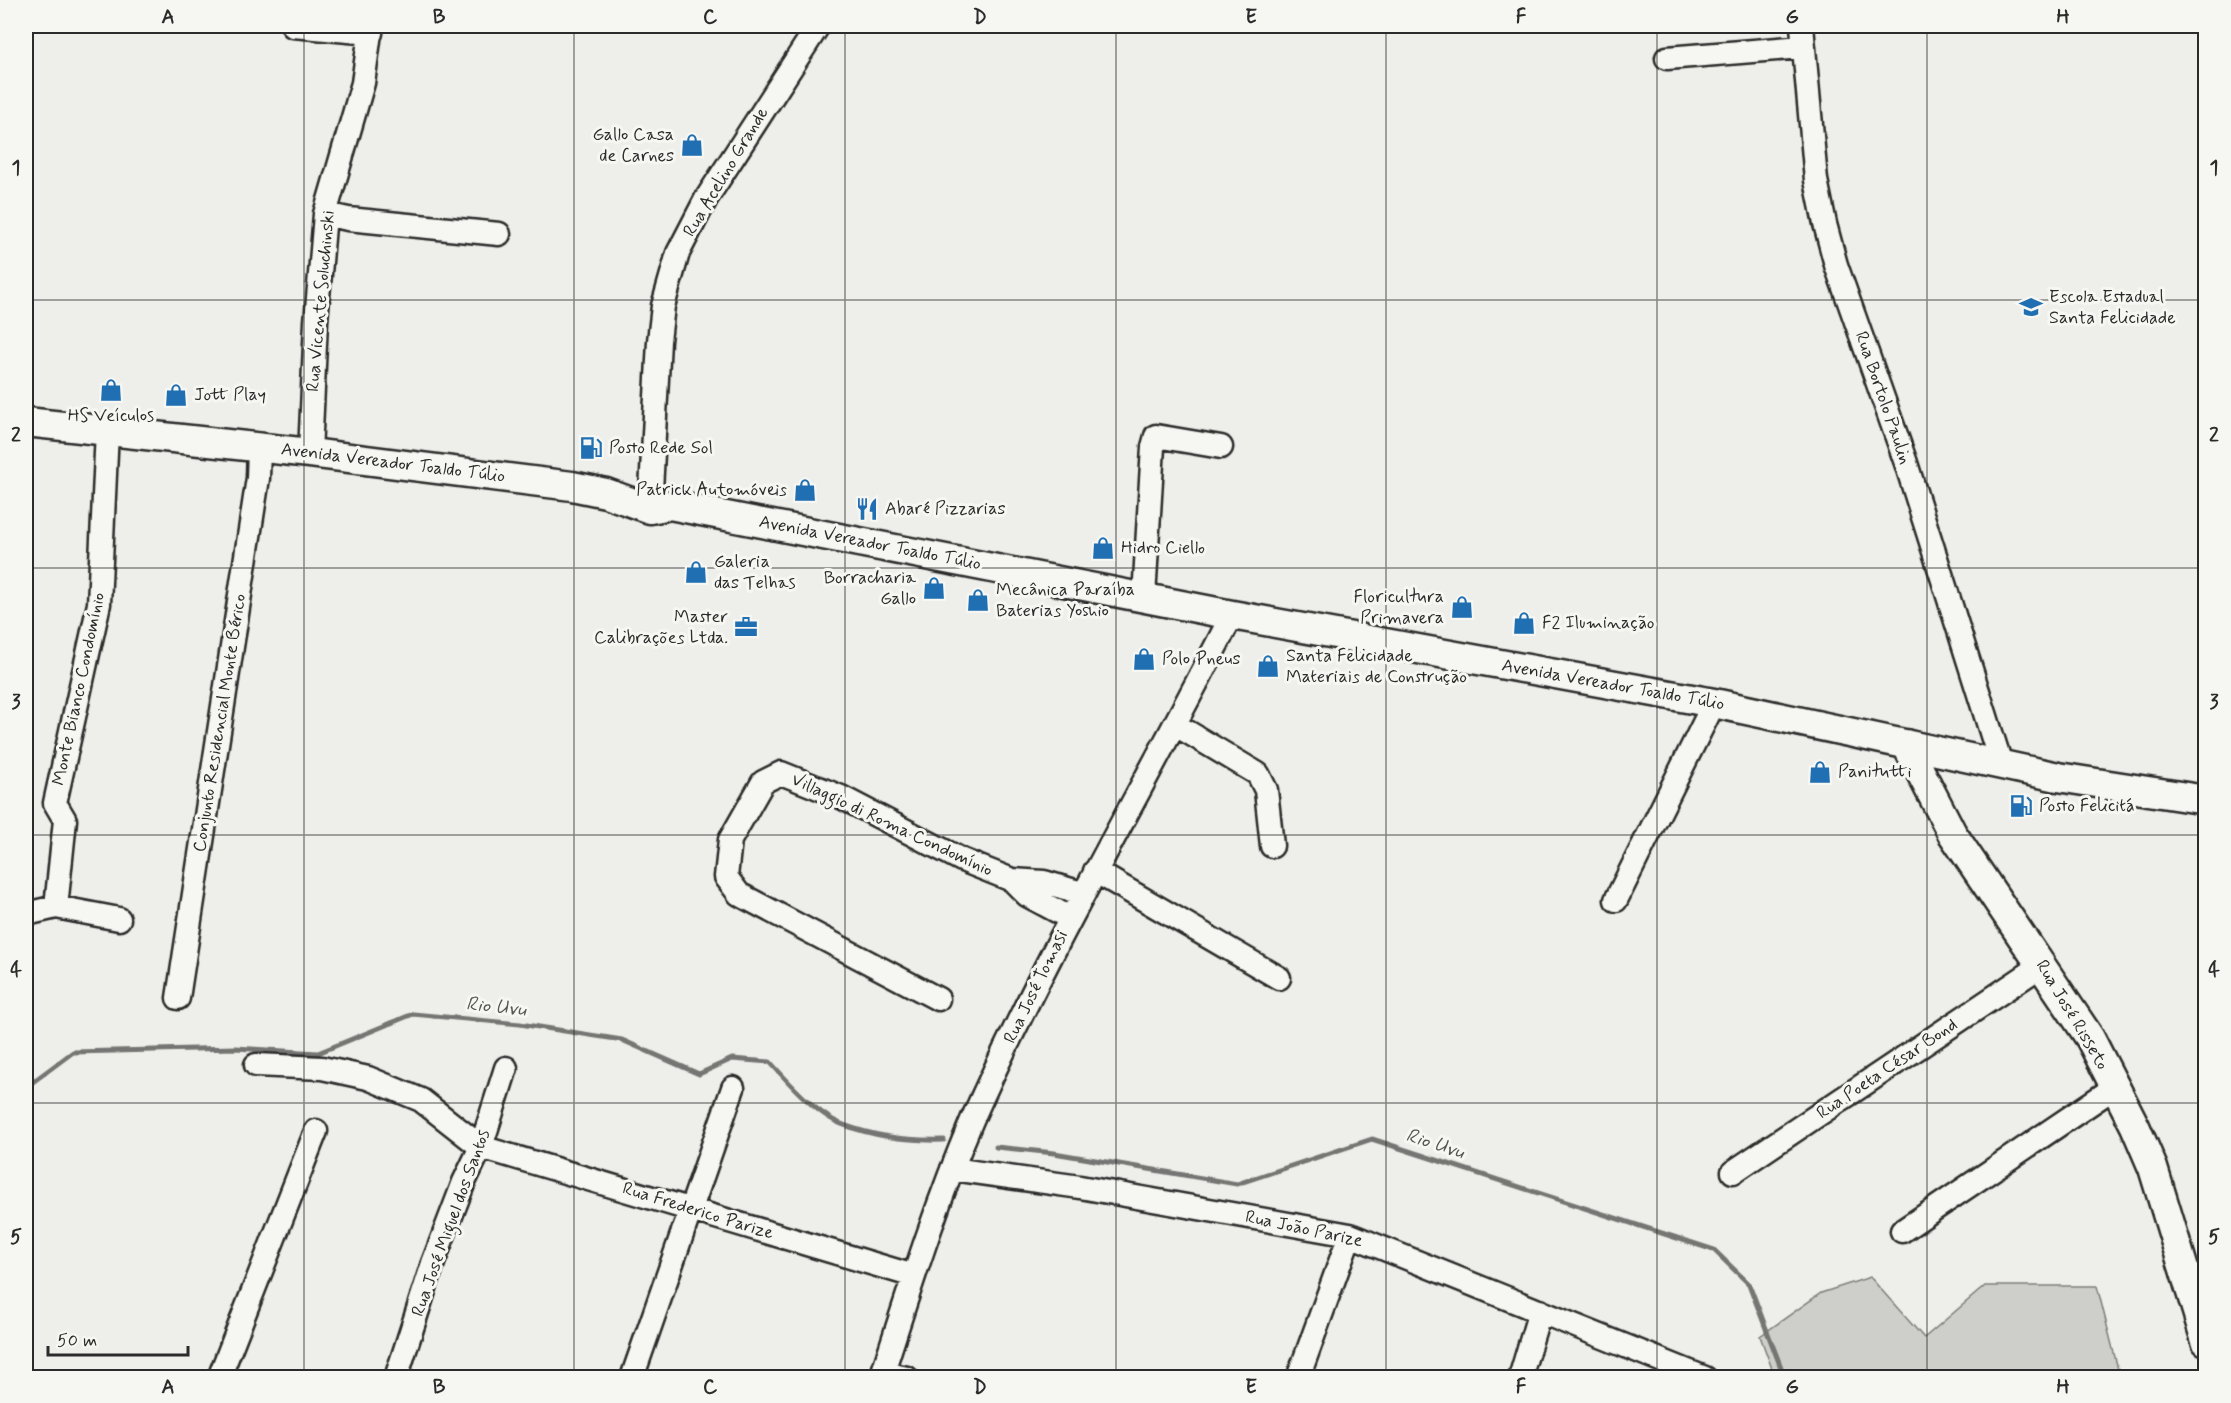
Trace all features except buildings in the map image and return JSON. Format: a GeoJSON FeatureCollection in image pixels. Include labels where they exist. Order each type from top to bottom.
{"type":"FeatureCollection","features":[{"type":"Feature","properties":{"kind":"main road","name":"Avenida Vereador Toaldo Túlio"},"geometry":{"type":"LineString","coordinates":[[26,422],[535,479],[606,493],[650,509],[670,505],[1232,615],[1714,703],[2058,777],[2205,800]]}},
{"type":"Feature","properties":{"kind":"main road","name":"Rua José Risseto"},"geometry":{"type":"LineString","coordinates":[[1906,744],[1952,833],[2090,1038],[2115,1087],[2153,1168],[2205,1341]]}},
{"type":"Feature","properties":{"kind":"street"},"geometry":{"type":"LineString","coordinates":[[293,26],[371,29]]}},
{"type":"Feature","properties":{"kind":"street","name":"Rua Acelino Grande"},"geometry":{"type":"LineString","coordinates":[[650,509],[659,341],[663,306],[678,253],[706,199],[818,26]]}},
{"type":"Feature","properties":{"kind":"street","name":"Rua Vicente Soluchinski"},"geometry":{"type":"LineString","coordinates":[[310,453],[316,322],[325,214],[363,83],[371,29]]}},
{"type":"Feature","properties":{"kind":"street"},"geometry":{"type":"LineString","coordinates":[[1667,58],[1802,36]]}},
{"type":"Feature","properties":{"kind":"street","name":"Rua Bortolo Paulin"},"geometry":{"type":"LineString","coordinates":[[1802,36],[1816,180],[1836,265],[1906,463],[2001,764]]}},
{"type":"Feature","properties":{"kind":"street"},"geometry":{"type":"LineString","coordinates":[[325,214],[348,219],[499,234]]}},
{"type":"Feature","properties":{"kind":"street","name":"Monte Bianco Condomínio"},"geometry":{"type":"LineString","coordinates":[[56,907],[65,820],[55,803],[99,604],[107,431]]}},
{"type":"Feature","properties":{"kind":"street"},"geometry":{"type":"LineString","coordinates":[[1144,597],[1153,447],[1156,436],[1221,447]]}},
{"type":"Feature","properties":{"kind":"street","name":"Conjunto Residencial Monte Bérico"},"geometry":{"type":"LineString","coordinates":[[178,998],[258,478],[259,448]]}},
{"type":"Feature","properties":{"kind":"street","name":"Rua José Tomasi"},"geometry":{"type":"LineString","coordinates":[[882,1375],[952,1169],[973,1119],[1082,893],[1176,725],[1232,615]]}},
{"type":"Feature","properties":{"kind":"street"},"geometry":{"type":"LineString","coordinates":[[1616,900],[1714,703]]}},
{"type":"Feature","properties":{"kind":"street"},"geometry":{"type":"LineString","coordinates":[[1176,725],[1258,774],[1266,790],[1272,846]]}},
{"type":"Feature","properties":{"kind":"street","name":"Villaggio di Roma Condomínio"},"geometry":{"type":"LineString","coordinates":[[938,999],[739,894],[726,877],[730,840],[763,782],[781,773],[841,797],[962,860],[1012,880],[1044,882],[1082,893]]}},
{"type":"Feature","properties":{"kind":"street"},"geometry":{"type":"LineString","coordinates":[[1095,871],[1279,978]]}},
{"type":"Feature","properties":{"kind":"street","name":"Villaggio di Roma Condomínio"},"geometry":{"type":"LineString","coordinates":[[1012,880],[1027,895],[1070,918]]}},
{"type":"Feature","properties":{"kind":"street"},"geometry":{"type":"LineString","coordinates":[[26,914],[56,907],[119,919]]}},
{"type":"Feature","properties":{"kind":"street","name":"Rua Poeta César Bond"},"geometry":{"type":"LineString","coordinates":[[1733,1172],[2042,965]]}},
{"type":"Feature","properties":{"kind":"street"},"geometry":{"type":"LineString","coordinates":[[256,1065],[322,1068],[368,1078],[421,1100],[481,1147]]}},
{"type":"Feature","properties":{"kind":"street","name":"Rua José Miguel dos Santos"},"geometry":{"type":"LineString","coordinates":[[396,1377],[433,1263],[464,1182],[481,1147],[506,1068]]}},
{"type":"Feature","properties":{"kind":"street"},"geometry":{"type":"LineString","coordinates":[[1902,1231],[2115,1087]]}},
{"type":"Feature","properties":{"kind":"street"},"geometry":{"type":"LineString","coordinates":[[632,1377],[689,1208],[733,1088]]}},
{"type":"Feature","properties":{"kind":"street"},"geometry":{"type":"LineString","coordinates":[[219,1377],[316,1131]]}},
{"type":"Feature","properties":{"kind":"street","name":"Rua Frederico Parize"},"geometry":{"type":"LineString","coordinates":[[481,1147],[914,1276]]}},
{"type":"Feature","properties":{"kind":"street","name":"Rua João Parize"},"geometry":{"type":"LineString","coordinates":[[952,1169],[1080,1187],[1350,1235],[1705,1377]]}},
{"type":"Feature","properties":{"kind":"street"},"geometry":{"type":"LineString","coordinates":[[1298,1377],[1350,1235]]}},
{"type":"Feature","properties":{"kind":"street"},"geometry":{"type":"LineString","coordinates":[[1520,1377],[1540,1311]]}},
{"type":"Feature","properties":{"kind":"street"},"geometry":{"type":"LineString","coordinates":[[882,1375],[907,1377]]}},
{"type":"Feature","properties":{"kind":"shaded area"},"geometry":{"type":"Polygon","coordinates":[[[1870,1277],[1924,1338],[1985,1286],[2097,1286],[2120,1377],[1775,1377],[1760,1336],[1821,1293],[1870,1277]]]}},
{"type":"Feature","properties":{"kind":"waterway","name":"Rio Uvu"},"geometry":{"type":"LineString","coordinates":[[26,1087],[73,1052],[236,1048],[318,1053],[413,1014],[520,1024],[622,1040],[699,1074],[732,1059],[770,1062],[794,1088],[834,1121],[868,1133],[919,1140],[944,1140]]}},
{"type":"Feature","properties":{"kind":"waterway","name":"Rio Uvu"},"geometry":{"type":"LineString","coordinates":[[996,1147],[1054,1153],[1237,1184],[1372,1139],[1714,1250],[1749,1284],[1785,1378]]}},
{"type":"Feature","properties":{"kind":"place","name":"Gallo Casa de Carnes"},"geometry":{"type":"Point","coordinates":[692,145]}},
{"type":"Feature","properties":{"kind":"place","name":"Escola Estadual Santa Felicidade"},"geometry":{"type":"Point","coordinates":[2031,307]}},
{"type":"Feature","properties":{"kind":"place","name":"HS Veículos"},"geometry":{"type":"Point","coordinates":[111,390]}},
{"type":"Feature","properties":{"kind":"place","name":"Jott Play"},"geometry":{"type":"Point","coordinates":[176,395]}},
{"type":"Feature","properties":{"kind":"place","name":"Posto Rede Sol"},"geometry":{"type":"Point","coordinates":[591,448]}},
{"type":"Feature","properties":{"kind":"place","name":"Patrick Automóveis"},"geometry":{"type":"Point","coordinates":[805,490]}},
{"type":"Feature","properties":{"kind":"place","name":"Abaré Pizzarias"},"geometry":{"type":"Point","coordinates":[867,509]}},
{"type":"Feature","properties":{"kind":"place","name":"Hidro Ciello"},"geometry":{"type":"Point","coordinates":[1103,548]}},
{"type":"Feature","properties":{"kind":"place","name":"Galeria das Telhas"},"geometry":{"type":"Point","coordinates":[696,572]}},
{"type":"Feature","properties":{"kind":"place","name":"Borracharia Gallo"},"geometry":{"type":"Point","coordinates":[934,588]}},
{"type":"Feature","properties":{"kind":"place","name":"Mecânica Paraíba Baterias Yoshio"},"geometry":{"type":"Point","coordinates":[978,600]}},
{"type":"Feature","properties":{"kind":"place","name":"Floricultura Primavera"},"geometry":{"type":"Point","coordinates":[1462,607]}},
{"type":"Feature","properties":{"kind":"place","name":"F2 Iluminação"},"geometry":{"type":"Point","coordinates":[1524,623]}},
{"type":"Feature","properties":{"kind":"place","name":"Master Calibrações Ltda."},"geometry":{"type":"Point","coordinates":[746,627]}},
{"type":"Feature","properties":{"kind":"place","name":"Polo Pneus"},"geometry":{"type":"Point","coordinates":[1144,659]}},
{"type":"Feature","properties":{"kind":"place","name":"Santa Felicidade Materiais de Construção"},"geometry":{"type":"Point","coordinates":[1268,666]}},
{"type":"Feature","properties":{"kind":"place","name":"Panitutti"},"geometry":{"type":"Point","coordinates":[1820,772]}},
{"type":"Feature","properties":{"kind":"place","name":"Posto Felicitá"},"geometry":{"type":"Point","coordinates":[2021,806]}}]}
